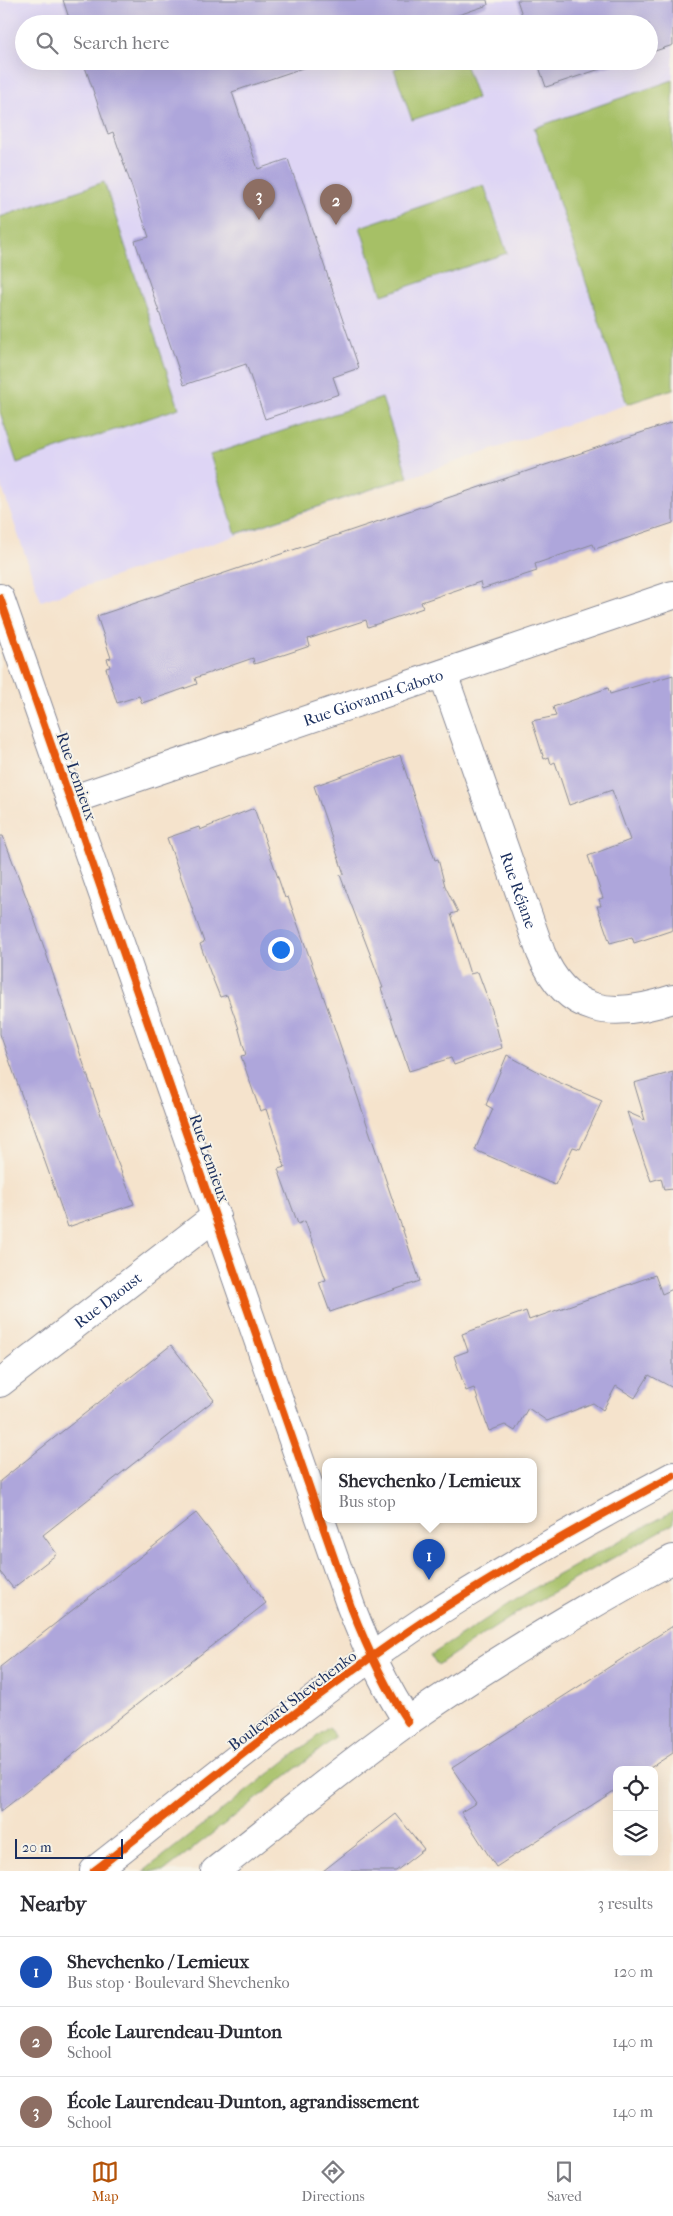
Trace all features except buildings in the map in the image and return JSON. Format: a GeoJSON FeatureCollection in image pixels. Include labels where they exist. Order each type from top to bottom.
{"type":"FeatureCollection","features":[{"type":"Feature","properties":{"kind":"street","name":"Rue Giovanni-Caboto"},"geometry":{"type":"LineString","coordinates":[[71,800],[673,595]]}},
{"type":"Feature","properties":{"kind":"street","name":"Rue Lemieux"},"geometry":{"type":"LineString","coordinates":[[0,598],[351,1607],[371,1658],[408,1722]]}},
{"type":"Feature","properties":{"kind":"street","name":"Rue Réjane"},"geometry":{"type":"LineString","coordinates":[[443,674],[547,969],[557,983],[573,999],[592,1008],[634,1010],[673,999]]}},
{"type":"Feature","properties":{"kind":"street","name":"Rue Daoust"},"geometry":{"type":"LineString","coordinates":[[0,1384],[216,1216]]}},
{"type":"Feature","properties":{"kind":"street","name":"Boulevard Shevchenko"},"geometry":{"type":"LineString","coordinates":[[94,1871],[310,1702],[426,1620],[552,1542],[673,1476]]}},
{"type":"Feature","properties":{"kind":"street"},"geometry":{"type":"LineString","coordinates":[[215,1871],[408,1722],[562,1622],[673,1559]]}},
{"type":"Feature","properties":{"kind":"shaded area"},"geometry":{"type":"Polygon","coordinates":[[[0,0],[673,0],[673,389],[41,601],[0,482],[0,0]]]}},
{"type":"Feature","properties":{"kind":"green space"},"geometry":{"type":"Polygon","coordinates":[[[394,70],[467,70],[477,98],[412,120],[394,70]]]}},
{"type":"Feature","properties":{"kind":"green space"},"geometry":{"type":"Polygon","coordinates":[[[673,80],[673,389],[627,404],[534,128],[673,80]]]}},
{"type":"Feature","properties":{"kind":"green space"},"geometry":{"type":"Polygon","coordinates":[[[104,182],[179,408],[17,463],[0,412],[0,217],[104,182]]]}},
{"type":"Feature","properties":{"kind":"green space"},"geometry":{"type":"Polygon","coordinates":[[[484,185],[507,253],[382,295],[360,227],[484,185]]]}},
{"type":"Feature","properties":{"kind":"green space"},"geometry":{"type":"Polygon","coordinates":[[[382,398],[408,477],[236,534],[210,455],[382,398]]]}},
{"type":"Feature","properties":{"kind":"green space"},"geometry":{"type":"Polygon","coordinates":[[[673,1511],[673,1524],[528,1606],[437,1665],[431,1655],[531,1590],[673,1511]]]}},
{"type":"Feature","properties":{"kind":"green space"},"geometry":{"type":"Polygon","coordinates":[[[329,1727],[335,1738],[164,1871],[144,1871],[329,1727]]]}},
{"type":"Feature","properties":{"kind":"cycle path"},"geometry":{"type":"LineString","coordinates":[[0,598],[351,1607],[376,1666],[408,1722]]}},
{"type":"Feature","properties":{"kind":"cycle path"},"geometry":{"type":"LineString","coordinates":[[94,1871],[298,1711],[382,1649],[425,1620],[548,1545],[673,1476]]}},
{"type":"Feature","properties":{"kind":"place","name":"École Laurendeau-Dunton, agrandissement"},"geometry":{"type":"Point","coordinates":[259,220]}},
{"type":"Feature","properties":{"kind":"place","name":"École Laurendeau-Dunton"},"geometry":{"type":"Point","coordinates":[336,225]}},
{"type":"Feature","properties":{"kind":"place","name":"Shevchenko / Lemieux"},"geometry":{"type":"Point","coordinates":[429,1580]}}]}
